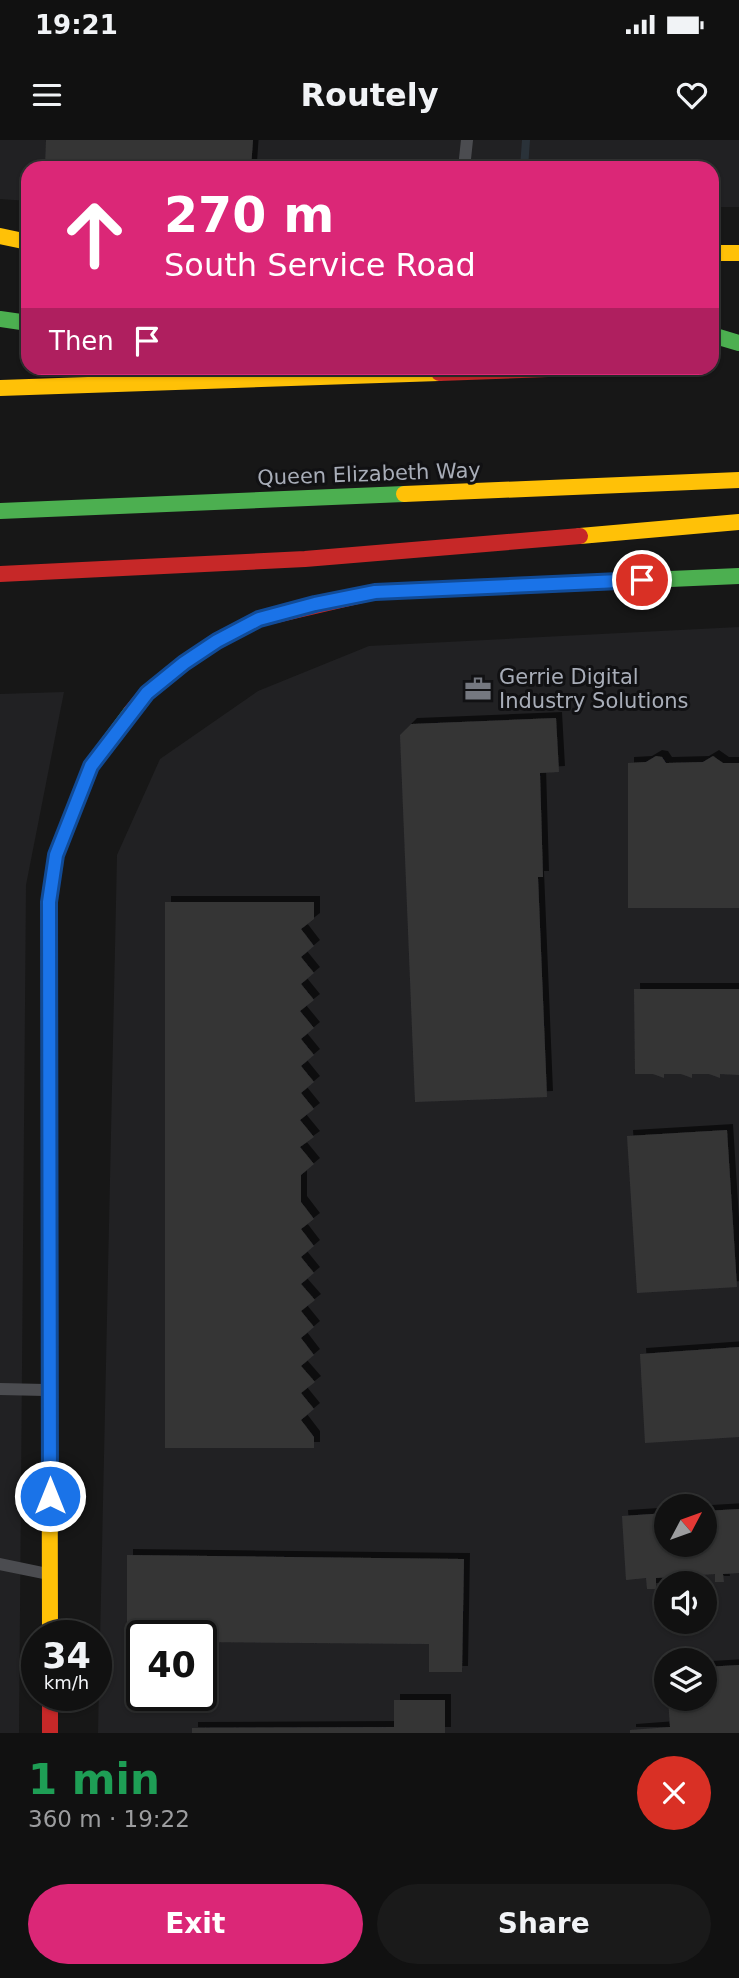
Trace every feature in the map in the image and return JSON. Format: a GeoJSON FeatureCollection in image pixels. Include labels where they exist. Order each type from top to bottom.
{"type":"FeatureCollection","features":[{"type":"Feature","properties":{"kind":"main road"},"geometry":{"type":"LineString","coordinates":[[0,236],[21,240]]}},
{"type":"Feature","properties":{"kind":"main road"},"geometry":{"type":"LineString","coordinates":[[719,253],[739,253]]}},
{"type":"Feature","properties":{"kind":"main road"},"geometry":{"type":"LineString","coordinates":[[0,319],[21,322]]}},
{"type":"Feature","properties":{"kind":"main road"},"geometry":{"type":"LineString","coordinates":[[719,337],[739,343]]}},
{"type":"Feature","properties":{"kind":"main road"},"geometry":{"type":"LineString","coordinates":[[0,388],[374,375]]}},
{"type":"Feature","properties":{"kind":"main road","name":"Queen Elizabeth Way"},"geometry":{"type":"LineString","coordinates":[[0,511],[739,480]]}},
{"type":"Feature","properties":{"kind":"main road"},"geometry":{"type":"LineString","coordinates":[[0,574],[305,559],[739,522]]}},
{"type":"Feature","properties":{"kind":"main road"},"geometry":{"type":"LineString","coordinates":[[50,1620],[49,902],[56,855],[91,766],[147,693],[217,641],[259,619],[375,592],[739,576]]}},
{"type":"Feature","properties":{"kind":"main road"},"geometry":{"type":"LineString","coordinates":[[50,1711],[50,1733]]}},
{"type":"Feature","properties":{"kind":"lane"},"geometry":{"type":"LineString","coordinates":[[465,161],[467,140]]}},
{"type":"Feature","properties":{"kind":"lane"},"geometry":{"type":"LineString","coordinates":[[0,1390],[50,1390]]}},
{"type":"Feature","properties":{"kind":"lane"},"geometry":{"type":"LineString","coordinates":[[0,1564],[50,1574]]}},
{"type":"Feature","properties":{"kind":"shaded area"},"geometry":{"type":"Polygon","coordinates":[[[0,140],[739,140],[739,207],[719,207],[719,161],[21,161],[21,200],[0,199],[0,140]]]}},
{"type":"Feature","properties":{"kind":"shaded area"},"geometry":{"type":"Polygon","coordinates":[[[739,627],[739,1733],[98,1733],[98,1711],[112,1711],[112,1620],[100,1620],[117,855],[160,759],[258,691],[369,646],[739,627]]]}},
{"type":"Feature","properties":{"kind":"shaded area"},"geometry":{"type":"Polygon","coordinates":[[[64,692],[26,885],[19,1733],[0,1733],[0,694],[64,692]]]}},
{"type":"Feature","properties":{"kind":"building"},"geometry":{"type":"Polygon","coordinates":[[[46,140],[253,140],[252,161],[45,161],[46,140]]]}},
{"type":"Feature","properties":{"kind":"building"},"geometry":{"type":"Polygon","coordinates":[[[556,718],[559,772],[540,773],[543,877],[538,877],[547,1097],[415,1102],[400,735],[411,724],[556,718]]]}},
{"type":"Feature","properties":{"kind":"building"},"geometry":{"type":"Polygon","coordinates":[[[656,756],[662,757],[666,763],[703,762],[713,756],[723,763],[739,763],[739,908],[628,908],[628,763],[646,762],[656,756]]]}},
{"type":"Feature","properties":{"kind":"building"},"geometry":{"type":"Polygon","coordinates":[[[165,902],[314,902],[314,919],[301,929],[314,946],[301,957],[314,973],[301,984],[314,1000],[300,1011],[314,1028],[301,1039],[314,1055],[301,1066],[314,1082],[301,1093],[314,1109],[300,1120],[314,1137],[300,1147],[314,1164],[301,1175],[301,1202],[314,1219],[301,1229],[314,1246],[301,1257],[314,1273],[301,1284],[315,1300],[301,1311],[314,1327],[301,1338],[314,1355],[301,1366],[315,1382],[301,1393],[314,1409],[301,1420],[314,1437],[314,1448],[165,1448],[165,902]]]}},
{"type":"Feature","properties":{"kind":"building"},"geometry":{"type":"Polygon","coordinates":[[[634,989],[739,989],[739,1075],[720,1074],[720,1078],[709,1074],[692,1074],[692,1078],[681,1074],[664,1074],[664,1078],[653,1074],[635,1074],[634,989]]]}},
{"type":"Feature","properties":{"kind":"building"},"geometry":{"type":"Polygon","coordinates":[[[727,1130],[737,1287],[637,1293],[627,1136],[727,1130]]]}},
{"type":"Feature","properties":{"kind":"building"},"geometry":{"type":"Polygon","coordinates":[[[739,1347],[739,1437],[645,1443],[640,1354],[739,1347]]]}},
{"type":"Feature","properties":{"kind":"building"},"geometry":{"type":"Polygon","coordinates":[[[739,1509],[739,1573],[723,1574],[724,1582],[717,1582],[717,1571],[654,1571],[654,1589],[647,1589],[646,1578],[626,1580],[622,1516],[654,1514],[654,1558],[718,1558],[718,1510],[739,1509]]]}},
{"type":"Feature","properties":{"kind":"building"},"geometry":{"type":"Polygon","coordinates":[[[127,1555],[464,1559],[462,1672],[429,1672],[429,1644],[217,1642],[217,1620],[127,1620],[127,1555]]]}},
{"type":"Feature","properties":{"kind":"building"},"geometry":{"type":"Polygon","coordinates":[[[739,1665],[739,1733],[630,1733],[630,1730],[670,1727],[669,1711],[717,1711],[717,1666],[739,1665]]]}},
{"type":"Feature","properties":{"kind":"building"},"geometry":{"type":"Polygon","coordinates":[[[394,1700],[445,1700],[445,1733],[192,1733],[192,1728],[394,1727],[394,1700]]]}},
{"type":"Feature","properties":{"kind":"waterway"},"geometry":{"type":"LineString","coordinates":[[524,161],[526,140]]}},
{"type":"Feature","properties":{"kind":"traffic: fast"},"geometry":{"type":"LineString","coordinates":[[0,319],[21,322]]}},
{"type":"Feature","properties":{"kind":"traffic: fast"},"geometry":{"type":"LineString","coordinates":[[719,337],[739,343]]}},
{"type":"Feature","properties":{"kind":"traffic: fast"},"geometry":{"type":"LineString","coordinates":[[0,511],[404,494]]}},
{"type":"Feature","properties":{"kind":"traffic: fast"},"geometry":{"type":"LineString","coordinates":[[579,583],[739,576]]}},
{"type":"Feature","properties":{"kind":"traffic: fast"},"geometry":{"type":"LineString","coordinates":[[49,1136],[49,902],[56,855],[91,766],[131,712]]}},
{"type":"Feature","properties":{"kind":"traffic: slow"},"geometry":{"type":"LineString","coordinates":[[0,236],[21,240]]}},
{"type":"Feature","properties":{"kind":"traffic: slow"},"geometry":{"type":"LineString","coordinates":[[719,253],[739,253]]}},
{"type":"Feature","properties":{"kind":"traffic: slow"},"geometry":{"type":"LineString","coordinates":[[0,388],[380,375]]}},
{"type":"Feature","properties":{"kind":"traffic: slow"},"geometry":{"type":"LineString","coordinates":[[404,494],[739,480]]}},
{"type":"Feature","properties":{"kind":"traffic: slow"},"geometry":{"type":"LineString","coordinates":[[580,536],[739,522]]}},
{"type":"Feature","properties":{"kind":"traffic: slow"},"geometry":{"type":"LineString","coordinates":[[49,1136],[50,1620]]}},
{"type":"Feature","properties":{"kind":"traffic: jam"},"geometry":{"type":"LineString","coordinates":[[0,574],[305,559],[580,536]]}},
{"type":"Feature","properties":{"kind":"traffic: jam"},"geometry":{"type":"LineString","coordinates":[[131,712],[147,693],[184,663],[217,641],[259,619],[375,592],[579,583]]}},
{"type":"Feature","properties":{"kind":"traffic: jam"},"geometry":{"type":"LineString","coordinates":[[50,1711],[50,1733]]}},
{"type":"Feature","properties":{"kind":"place","name":"Gerrie Digital Industry Solutions"},"geometry":{"type":"Point","coordinates":[478,689]}},
{"type":"Feature","properties":{"kind":"route"},"geometry":{"type":"LineString","coordinates":[[50,1496],[49,902],[56,855],[91,766],[147,693],[217,641],[259,619],[375,592],[642,580]]}}]}
